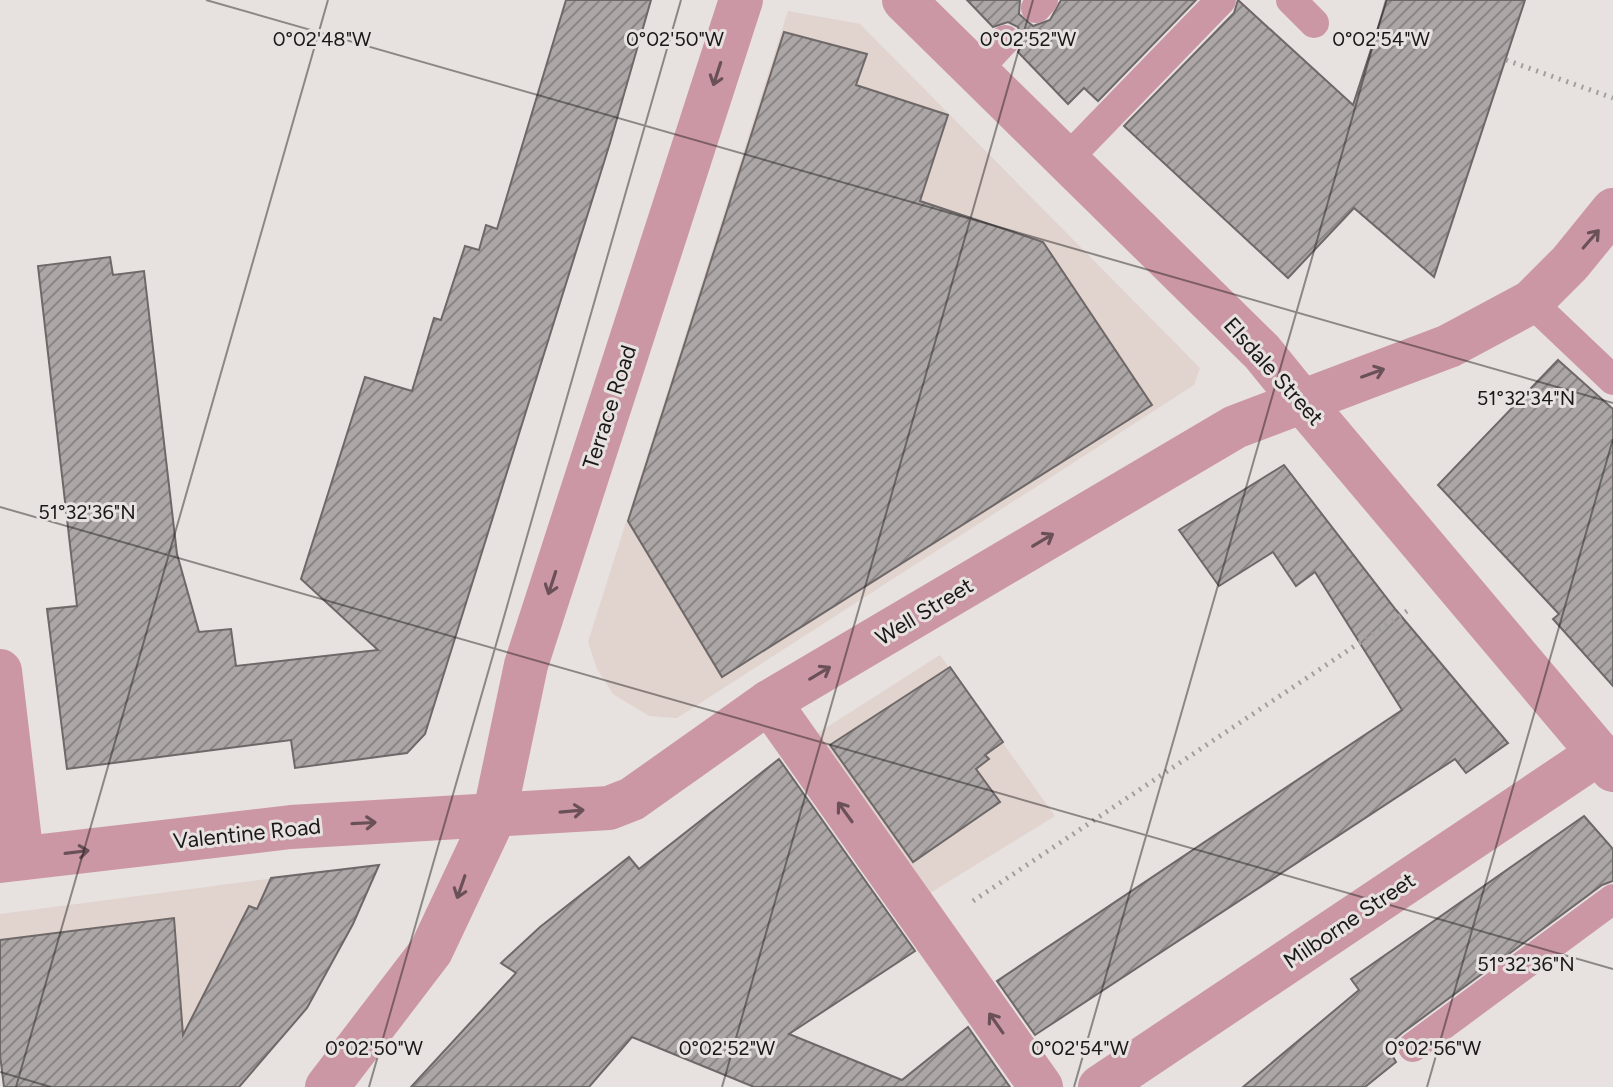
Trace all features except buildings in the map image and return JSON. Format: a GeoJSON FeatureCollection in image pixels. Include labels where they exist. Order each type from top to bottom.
{"type":"FeatureCollection","features":[{"type":"Feature","properties":{"kind":"street","name":"Terrace Road"},"geometry":{"type":"LineString","coordinates":[[494,817],[526,665],[741,0]]}},
{"type":"Feature","properties":{"kind":"street","name":"Elsdale Street"},"geometry":{"type":"LineString","coordinates":[[904,0],[991,55],[1067,159],[1262,352],[1451,581],[1606,761]]}},
{"type":"Feature","properties":{"kind":"street","name":"Well Street"},"geometry":{"type":"LineString","coordinates":[[494,817],[609,808],[632,799],[769,702],[1235,427],[1300,399],[1449,346],[1531,302],[1570,263],[1613,210]]}},
{"type":"Feature","properties":{"kind":"street"},"geometry":{"type":"LineString","coordinates":[[0,671],[11,859]]}},
{"type":"Feature","properties":{"kind":"street"},"geometry":{"type":"LineString","coordinates":[[769,702],[1041,1087]]}},
{"type":"Feature","properties":{"kind":"street","name":"Milborne Street"},"geometry":{"type":"LineString","coordinates":[[1100,1087],[1606,761]]}},
{"type":"Feature","properties":{"kind":"street","name":"Valentine Road"},"geometry":{"type":"LineString","coordinates":[[11,859],[291,827],[494,817]]}},
{"type":"Feature","properties":{"kind":"street"},"geometry":{"type":"LineString","coordinates":[[333,1085],[431,951],[494,817]]}},
{"type":"Feature","properties":{"kind":"lane"},"geometry":{"type":"LineString","coordinates":[[1067,159],[1221,0]]}},
{"type":"Feature","properties":{"kind":"lane"},"geometry":{"type":"LineString","coordinates":[[1291,0],[1314,23]]}},
{"type":"Feature","properties":{"kind":"lane"},"geometry":{"type":"LineString","coordinates":[[1531,302],[1613,380]]}},
{"type":"Feature","properties":{"kind":"lane"},"geometry":{"type":"LineString","coordinates":[[1413,1047],[1613,899]]}},
{"type":"Feature","properties":{"kind":"path"},"geometry":{"type":"LineString","coordinates":[[1506,60],[1613,98]]}},
{"type":"Feature","properties":{"kind":"path"},"geometry":{"type":"LineString","coordinates":[[930,929],[1451,581]]}},
{"type":"Feature","properties":{"kind":"shaded area"},"geometry":{"type":"Polygon","coordinates":[[[788,11],[860,24],[1200,368],[1194,385],[677,718],[649,716],[613,694],[597,669],[588,642],[788,11]]]}},
{"type":"Feature","properties":{"kind":"shaded area"},"geometry":{"type":"Polygon","coordinates":[[[940,655],[1055,816],[927,895],[810,738],[940,655]]]}},
{"type":"Feature","properties":{"kind":"shaded area"},"geometry":{"type":"Polygon","coordinates":[[[359,867],[372,881],[353,924],[313,997],[308,996],[284,1035],[241,1087],[4,1087],[0,1055],[0,914],[359,867]]]}}]}
